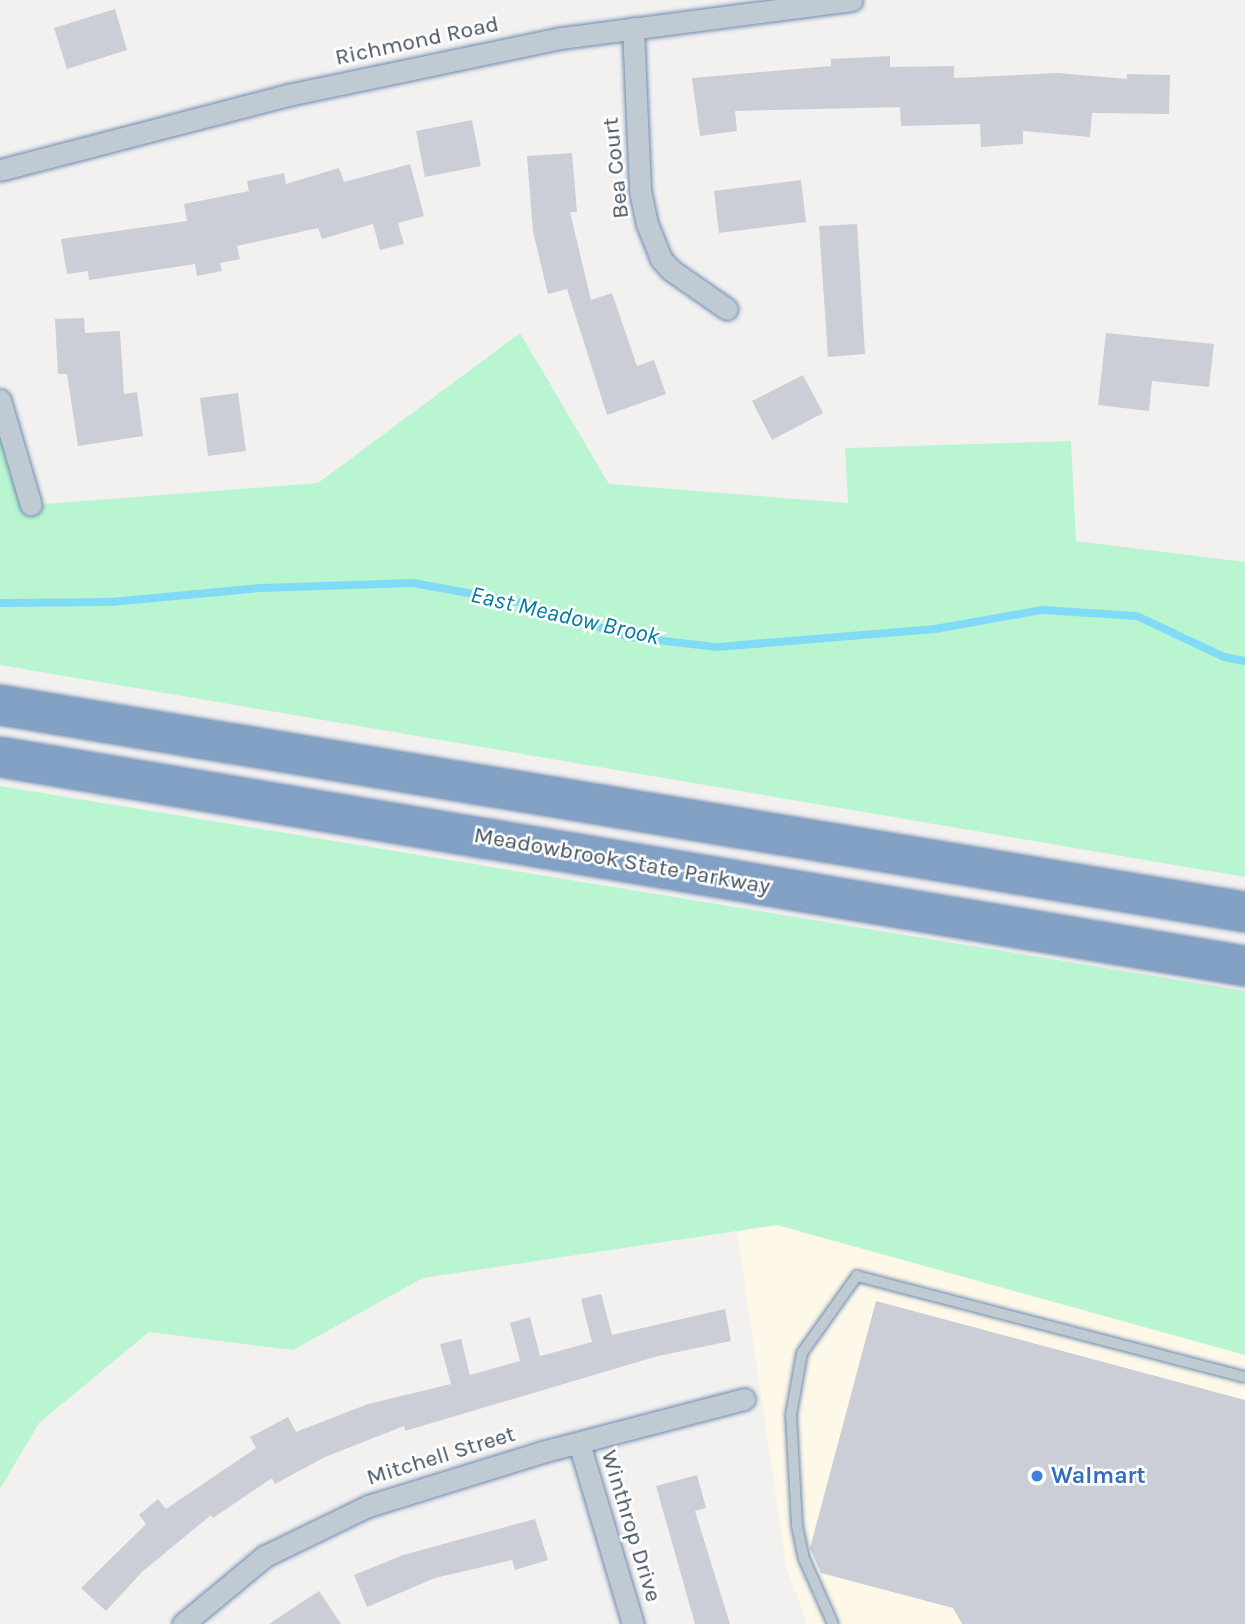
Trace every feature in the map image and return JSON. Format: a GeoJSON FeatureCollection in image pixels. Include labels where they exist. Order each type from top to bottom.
{"type":"FeatureCollection","features":[{"type":"Feature","properties":{"kind":"highway"},"geometry":{"type":"LineString","coordinates":[[0,705],[1245,912]]}},
{"type":"Feature","properties":{"kind":"highway","name":"Meadowbrook State Parkway"},"geometry":{"type":"LineString","coordinates":[[0,757],[1245,966]]}},
{"type":"Feature","properties":{"kind":"street","name":"Richmond Road"},"geometry":{"type":"LineString","coordinates":[[0,170],[288,95],[561,38],[633,28],[703,9],[852,0]]}},
{"type":"Feature","properties":{"kind":"street","name":"Bea Court"},"geometry":{"type":"LineString","coordinates":[[633,28],[640,191],[647,225],[661,259],[671,270],[727,309]]}},
{"type":"Feature","properties":{"kind":"street"},"geometry":{"type":"LineString","coordinates":[[0,400],[31,505]]}},
{"type":"Feature","properties":{"kind":"street","name":"Mitchell Street"},"geometry":{"type":"LineString","coordinates":[[183,1624],[265,1556],[309,1532],[368,1506],[579,1443],[744,1398]]}},
{"type":"Feature","properties":{"kind":"street","name":"Winthrop Drive"},"geometry":{"type":"LineString","coordinates":[[579,1443],[633,1624]]}},
{"type":"Feature","properties":{"kind":"lane"},"geometry":{"type":"LineString","coordinates":[[833,1624],[802,1548],[791,1415],[802,1353],[857,1276],[1245,1377]]}},
{"type":"Feature","properties":{"kind":"shaded area","name":"Walmart"},"geometry":{"type":"Polygon","coordinates":[[[777,1225],[1245,1355],[1245,1624],[807,1624],[786,1565],[737,1231],[777,1225]]]}},
{"type":"Feature","properties":{"kind":"green space"},"geometry":{"type":"Polygon","coordinates":[[[520,333],[609,484],[848,503],[845,448],[1071,441],[1076,541],[1245,562],[1245,877],[0,665],[0,400],[31,505],[318,483],[520,333]]]}},
{"type":"Feature","properties":{"kind":"green space"},"geometry":{"type":"Polygon","coordinates":[[[0,786],[1245,991],[1245,1355],[777,1225],[423,1278],[293,1350],[149,1332],[39,1423],[0,1489],[0,786]]]}},
{"type":"Feature","properties":{"kind":"building"},"geometry":{"type":"Polygon","coordinates":[[[115,9],[127,50],[67,69],[54,28],[115,9]]]}},
{"type":"Feature","properties":{"kind":"building"},"geometry":{"type":"Polygon","coordinates":[[[890,56],[890,67],[954,66],[954,78],[1058,73],[1127,79],[1127,74],[1170,75],[1169,114],[1092,113],[1090,137],[1023,131],[1023,144],[981,147],[980,124],[901,126],[900,107],[735,111],[737,131],[700,136],[692,78],[831,66],[831,59],[890,56]]]}},
{"type":"Feature","properties":{"kind":"building"},"geometry":{"type":"Polygon","coordinates":[[[472,120],[481,166],[425,177],[416,131],[472,120]]]}},
{"type":"Feature","properties":{"kind":"building"},"geometry":{"type":"Polygon","coordinates":[[[572,153],[577,212],[570,212],[591,300],[612,293],[637,366],[654,360],[666,394],[607,415],[567,289],[548,294],[533,232],[527,156],[572,153]]]}},
{"type":"Feature","properties":{"kind":"building"},"geometry":{"type":"Polygon","coordinates":[[[410,164],[424,216],[398,223],[404,244],[380,250],[373,224],[322,239],[318,228],[237,246],[240,259],[220,263],[222,271],[197,276],[195,264],[89,280],[88,271],[67,274],[61,239],[187,221],[184,204],[249,191],[247,181],[284,173],[286,184],[339,168],[344,182],[410,164]]]}},
{"type":"Feature","properties":{"kind":"building"},"geometry":{"type":"Polygon","coordinates":[[[801,180],[806,222],[719,233],[714,191],[801,180]]]}},
{"type":"Feature","properties":{"kind":"building"},"geometry":{"type":"Polygon","coordinates":[[[857,224],[865,354],[828,357],[819,226],[857,224]]]}},
{"type":"Feature","properties":{"kind":"building"},"geometry":{"type":"Polygon","coordinates":[[[84,318],[85,333],[120,331],[124,394],[137,392],[143,436],[78,446],[67,374],[58,374],[55,319],[84,318]]]}},
{"type":"Feature","properties":{"kind":"building"},"geometry":{"type":"Polygon","coordinates":[[[1106,333],[1214,344],[1209,387],[1152,381],[1149,411],[1098,405],[1106,333]]]}},
{"type":"Feature","properties":{"kind":"building"},"geometry":{"type":"Polygon","coordinates":[[[803,375],[823,413],[772,440],[752,401],[803,375]]]}},
{"type":"Feature","properties":{"kind":"building"},"geometry":{"type":"Polygon","coordinates":[[[238,393],[246,451],[208,456],[200,398],[238,393]]]}},
{"type":"Feature","properties":{"kind":"building"},"geometry":{"type":"Polygon","coordinates":[[[601,1294],[612,1335],[725,1309],[731,1341],[658,1356],[405,1431],[404,1426],[325,1457],[275,1484],[272,1478],[213,1518],[211,1515],[142,1572],[106,1611],[81,1588],[146,1524],[139,1515],[158,1499],[166,1509],[256,1448],[250,1437],[288,1417],[296,1432],[368,1404],[451,1384],[440,1344],[461,1339],[470,1375],[520,1361],[510,1323],[530,1317],[540,1356],[592,1342],[581,1299],[601,1294]]]}},
{"type":"Feature","properties":{"kind":"building","name":"Walmart"},"geometry":{"type":"Polygon","coordinates":[[[876,1301],[1245,1400],[1245,1624],[962,1624],[953,1608],[821,1573],[810,1548],[876,1301]]]}},
{"type":"Feature","properties":{"kind":"building"},"geometry":{"type":"Polygon","coordinates":[[[697,1475],[706,1508],[695,1511],[730,1624],[695,1624],[656,1486],[697,1475]]]}},
{"type":"Feature","properties":{"kind":"building"},"geometry":{"type":"Polygon","coordinates":[[[535,1519],[548,1560],[515,1570],[512,1560],[435,1578],[367,1607],[354,1575],[403,1555],[535,1519]]]}},
{"type":"Feature","properties":{"kind":"building"},"geometry":{"type":"Polygon","coordinates":[[[319,1591],[341,1624],[269,1624],[319,1591]]]}},
{"type":"Feature","properties":{"kind":"waterway","name":"East Meadow Brook"},"geometry":{"type":"LineString","coordinates":[[0,603],[112,602],[260,588],[413,583],[523,603],[630,637],[717,647],[935,629],[1042,610],[1137,616],[1224,657],[1245,661]]}},
{"type":"Feature","properties":{"kind":"place","name":"Walmart"},"geometry":{"type":"Point","coordinates":[1037,1476]}}]}
